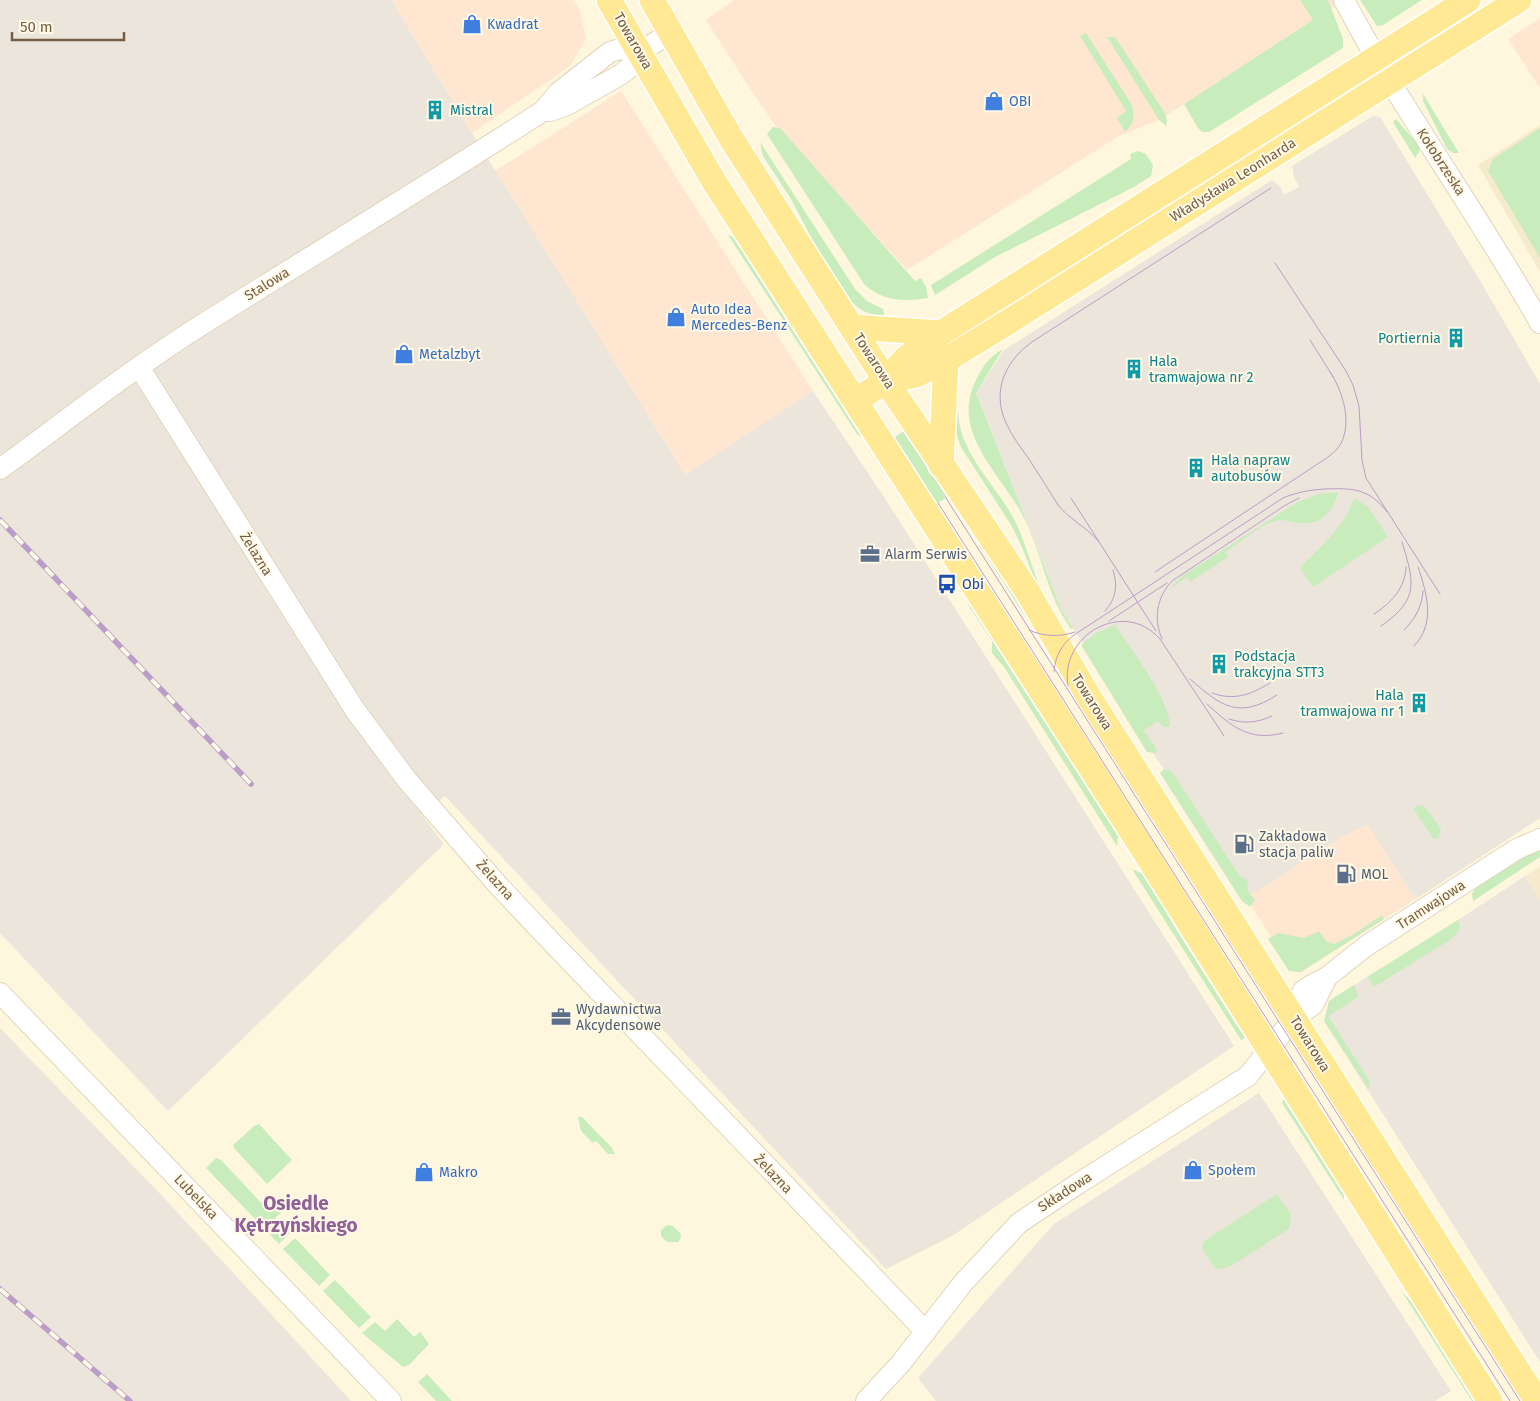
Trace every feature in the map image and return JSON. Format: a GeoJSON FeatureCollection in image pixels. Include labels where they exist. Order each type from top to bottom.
{"type":"FeatureCollection","features":[{"type":"Feature","properties":{"kind":"main road","name":"Towarowa"},"geometry":{"type":"LineString","coordinates":[[652,0],[732,140],[886,381],[1026,591],[1093,704],[1537,1401]]}},
{"type":"Feature","properties":{"kind":"main road","name":"Władysława Leonharda"},"geometry":{"type":"LineString","coordinates":[[855,401],[886,381],[905,359],[941,333],[1468,0]]}},
{"type":"Feature","properties":{"kind":"main road","name":"Władysława Leonharda"},"geometry":{"type":"LineString","coordinates":[[886,381],[916,375],[946,360],[1520,0]]}},
{"type":"Feature","properties":{"kind":"main road","name":"Towarowa"},"geometry":{"type":"LineString","coordinates":[[610,1],[665,99],[718,187],[1146,855],[1490,1401]]}},
{"type":"Feature","properties":{"kind":"main road"},"geometry":{"type":"LineString","coordinates":[[852,327],[941,333]]}},
{"type":"Feature","properties":{"kind":"main road"},"geometry":{"type":"LineString","coordinates":[[941,465],[946,360]]}},
{"type":"Feature","properties":{"kind":"street","name":"Kołobrzeska"},"geometry":{"type":"LineString","coordinates":[[1344,0],[1389,82],[1505,264],[1540,323]]}},
{"type":"Feature","properties":{"kind":"street"},"geometry":{"type":"LineString","coordinates":[[606,54],[612,37],[613,21],[610,1]]}},
{"type":"Feature","properties":{"kind":"street","name":"Stalowa"},"geometry":{"type":"LineString","coordinates":[[543,111],[568,105],[620,76],[633,65],[639,52],[671,34]]}},
{"type":"Feature","properties":{"kind":"street"},"geometry":{"type":"LineString","coordinates":[[606,54],[620,49],[639,52]]}},
{"type":"Feature","properties":{"kind":"street","name":"Stalowa"},"geometry":{"type":"LineString","coordinates":[[0,469],[203,324],[410,197],[543,111],[559,92],[606,54]]}},
{"type":"Feature","properties":{"kind":"street"},"geometry":{"type":"LineString","coordinates":[[620,76],[631,78],[644,84],[665,99]]}},
{"type":"Feature","properties":{"kind":"street","name":"Żelazna"},"geometry":{"type":"LineString","coordinates":[[139,368],[355,710],[407,780],[497,884],[926,1332]]}},
{"type":"Feature","properties":{"kind":"street","name":"Tramwajowa"},"geometry":{"type":"LineString","coordinates":[[1294,1018],[1313,1005],[1327,977],[1366,946],[1517,849],[1540,839]]}},
{"type":"Feature","properties":{"kind":"street","name":"Lubelska"},"geometry":{"type":"LineString","coordinates":[[0,994],[391,1401]]}},
{"type":"Feature","properties":{"kind":"street","name":"Składowa"},"geometry":{"type":"LineString","coordinates":[[866,1401],[901,1363],[963,1283],[1019,1223],[1248,1076],[1294,1018]]}},
{"type":"Feature","properties":{"kind":"shaded area"},"geometry":{"type":"Polygon","coordinates":[[[0,0],[391,0],[685,475],[813,391],[884,497],[1234,1046],[952,1236],[886,1269],[445,796],[421,814],[444,844],[168,1111],[0,933],[0,0]]]}},
{"type":"Feature","properties":{"kind":"shaded area"},"geometry":{"type":"Polygon","coordinates":[[[391,0],[573,0],[580,11],[586,39],[570,66],[472,133],[391,0]]]}},
{"type":"Feature","properties":{"kind":"shaded area"},"geometry":{"type":"Polygon","coordinates":[[[734,0],[1346,0],[1159,120],[1119,136],[907,270],[777,128],[706,20],[734,0]]]}},
{"type":"Feature","properties":{"kind":"shaded area"},"geometry":{"type":"Polygon","coordinates":[[[1540,18],[1540,88],[1508,39],[1540,18]]]}},
{"type":"Feature","properties":{"kind":"shaded area"},"geometry":{"type":"Polygon","coordinates":[[[621,91],[813,391],[685,475],[495,171],[621,91]]]}},
{"type":"Feature","properties":{"kind":"shaded area"},"geometry":{"type":"Polygon","coordinates":[[[1373,116],[1380,117],[1482,284],[1540,384],[1540,818],[1419,897],[1412,895],[1368,825],[1343,836],[1246,898],[1061,609],[976,393],[1004,350],[1272,180],[1280,186],[1284,195],[1299,187],[1294,177],[1292,166],[1373,116]]]}},
{"type":"Feature","properties":{"kind":"shaded area"},"geometry":{"type":"Polygon","coordinates":[[[1540,125],[1540,272],[1478,165],[1540,125]]]}},
{"type":"Feature","properties":{"kind":"shaded area"},"geometry":{"type":"Polygon","coordinates":[[[1368,825],[1412,895],[1419,897],[1301,972],[1294,972],[1246,898],[1343,836],[1368,825]]]}},
{"type":"Feature","properties":{"kind":"shaded area"},"geometry":{"type":"Polygon","coordinates":[[[1540,866],[1540,901],[1525,876],[1540,866]]]}},
{"type":"Feature","properties":{"kind":"shaded area"},"geometry":{"type":"Polygon","coordinates":[[[1525,876],[1540,901],[1540,1362],[1324,1021],[1329,1001],[1525,876]]]}},
{"type":"Feature","properties":{"kind":"shaded area"},"geometry":{"type":"Polygon","coordinates":[[[0,1028],[167,1201],[351,1401],[0,1401],[0,1028]]]}},
{"type":"Feature","properties":{"kind":"shaded area"},"geometry":{"type":"Polygon","coordinates":[[[1259,1093],[1451,1391],[1435,1401],[936,1401],[918,1378],[1054,1224],[1259,1093]]]}},
{"type":"Feature","properties":{"kind":"green space"},"geometry":{"type":"Polygon","coordinates":[[[1300,0],[1328,0],[1343,39],[1343,48],[1209,132],[1202,132],[1184,104],[1313,20],[1300,0]]]}},
{"type":"Feature","properties":{"kind":"green space"},"geometry":{"type":"Polygon","coordinates":[[[1360,0],[1422,0],[1383,25],[1377,26],[1360,0]]]}},
{"type":"Feature","properties":{"kind":"green space"},"geometry":{"type":"Polygon","coordinates":[[[1086,33],[1132,105],[1133,120],[1125,132],[1117,118],[1126,111],[1080,36],[1086,33]]]}},
{"type":"Feature","properties":{"kind":"green space"},"geometry":{"type":"Polygon","coordinates":[[[1107,37],[1115,37],[1165,113],[1166,126],[1159,120],[1107,37]]]}},
{"type":"Feature","properties":{"kind":"green space"},"geometry":{"type":"Polygon","coordinates":[[[1423,94],[1459,153],[1453,153],[1447,149],[1423,101],[1423,94]]]}},
{"type":"Feature","properties":{"kind":"green space"},"geometry":{"type":"Polygon","coordinates":[[[1396,119],[1420,147],[1415,158],[1393,122],[1396,119]]]}},
{"type":"Feature","properties":{"kind":"green space"},"geometry":{"type":"Polygon","coordinates":[[[773,127],[780,128],[915,281],[921,278],[926,287],[928,298],[894,299],[878,294],[864,284],[767,134],[773,127]]]}},
{"type":"Feature","properties":{"kind":"green space"},"geometry":{"type":"Polygon","coordinates":[[[1540,128],[1540,258],[1488,171],[1493,159],[1540,128]]]}},
{"type":"Feature","properties":{"kind":"green space"},"geometry":{"type":"Polygon","coordinates":[[[760,142],[855,289],[867,301],[883,309],[885,319],[863,311],[847,299],[830,273],[791,199],[763,156],[760,142]]]}},
{"type":"Feature","properties":{"kind":"green space"},"geometry":{"type":"Polygon","coordinates":[[[1138,151],[1146,154],[1153,165],[1151,176],[1134,187],[995,257],[935,295],[931,285],[1131,159],[1130,154],[1138,151]]]}},
{"type":"Feature","properties":{"kind":"green space"},"geometry":{"type":"Polygon","coordinates":[[[728,235],[738,239],[865,437],[857,434],[728,235]]]}},
{"type":"Feature","properties":{"kind":"green space"},"geometry":{"type":"Polygon","coordinates":[[[1003,349],[976,393],[1061,609],[1073,628],[1071,629],[1056,603],[1025,520],[982,453],[974,436],[969,418],[969,400],[976,380],[987,362],[1003,349]]]}},
{"type":"Feature","properties":{"kind":"green space"},"geometry":{"type":"Polygon","coordinates":[[[952,412],[958,412],[960,428],[972,457],[1016,523],[1047,602],[1037,585],[1011,525],[961,447],[955,431],[952,412]]]}},
{"type":"Feature","properties":{"kind":"green space"},"geometry":{"type":"Polygon","coordinates":[[[907,429],[1037,630],[1032,627],[948,497],[934,505],[892,439],[907,429]]]}},
{"type":"Feature","properties":{"kind":"green space"},"geometry":{"type":"Polygon","coordinates":[[[1338,492],[1330,511],[1315,522],[1298,523],[1281,520],[1269,523],[1226,552],[1228,557],[1190,582],[1187,577],[1168,590],[1182,576],[1298,502],[1319,494],[1338,492]]]}},
{"type":"Feature","properties":{"kind":"green space"},"geometry":{"type":"Polygon","coordinates":[[[1354,498],[1368,507],[1388,537],[1313,587],[1300,568],[1339,527],[1354,498]]]}},
{"type":"Feature","properties":{"kind":"green space"},"geometry":{"type":"Polygon","coordinates":[[[967,603],[982,618],[1117,829],[1117,846],[1004,667],[992,653],[992,641],[967,603]]]}},
{"type":"Feature","properties":{"kind":"green space"},"geometry":{"type":"Polygon","coordinates":[[[1115,625],[1155,686],[1167,712],[1170,724],[1168,727],[1164,727],[1158,721],[1144,730],[1157,750],[1154,753],[1147,752],[1081,645],[1098,632],[1115,625]]]}},
{"type":"Feature","properties":{"kind":"green space"},"geometry":{"type":"Polygon","coordinates":[[[1163,770],[1169,770],[1173,773],[1237,872],[1248,881],[1247,890],[1255,900],[1250,907],[1242,901],[1160,773],[1163,770]]]}},
{"type":"Feature","properties":{"kind":"green space"},"geometry":{"type":"Polygon","coordinates":[[[1417,805],[1425,807],[1441,829],[1438,839],[1433,838],[1414,810],[1417,805]]]}},
{"type":"Feature","properties":{"kind":"green space"},"geometry":{"type":"Polygon","coordinates":[[[1540,850],[1540,857],[1473,901],[1472,894],[1476,888],[1492,875],[1540,850]]]}},
{"type":"Feature","properties":{"kind":"green space"},"geometry":{"type":"Polygon","coordinates":[[[1132,869],[1150,879],[1174,926],[1245,1038],[1241,1040],[1132,869]]]}},
{"type":"Feature","properties":{"kind":"green space"},"geometry":{"type":"Polygon","coordinates":[[[1382,915],[1384,919],[1301,972],[1289,971],[1268,939],[1278,933],[1304,938],[1319,931],[1326,941],[1334,944],[1354,934],[1382,915]]]}},
{"type":"Feature","properties":{"kind":"green space"},"geometry":{"type":"Polygon","coordinates":[[[1458,920],[1460,928],[1450,940],[1374,987],[1367,977],[1458,920]]]}},
{"type":"Feature","properties":{"kind":"green space"},"geometry":{"type":"Polygon","coordinates":[[[1354,985],[1358,995],[1357,998],[1328,1016],[1369,1080],[1370,1086],[1368,1088],[1324,1021],[1329,1001],[1354,985]]]}},
{"type":"Feature","properties":{"kind":"green space"},"geometry":{"type":"Polygon","coordinates":[[[1286,1097],[1344,1191],[1344,1200],[1284,1106],[1282,1102],[1286,1097]]]}},
{"type":"Feature","properties":{"kind":"green space"},"geometry":{"type":"Polygon","coordinates":[[[578,1117],[582,1117],[612,1148],[615,1154],[608,1154],[596,1141],[593,1143],[581,1131],[578,1117]]]}},
{"type":"Feature","properties":{"kind":"green space"},"geometry":{"type":"Polygon","coordinates":[[[259,1124],[292,1160],[267,1184],[233,1145],[254,1126],[259,1124]]]}},
{"type":"Feature","properties":{"kind":"green space"},"geometry":{"type":"Polygon","coordinates":[[[216,1158],[221,1160],[267,1209],[280,1197],[288,1206],[275,1218],[290,1233],[279,1244],[206,1168],[216,1158]]]}},
{"type":"Feature","properties":{"kind":"green space"},"geometry":{"type":"Polygon","coordinates":[[[1277,1194],[1291,1215],[1289,1229],[1231,1266],[1221,1269],[1214,1267],[1202,1248],[1204,1241],[1277,1194]]]}},
{"type":"Feature","properties":{"kind":"green space"},"geometry":{"type":"Polygon","coordinates":[[[667,1225],[673,1226],[681,1234],[678,1242],[667,1242],[661,1236],[661,1230],[667,1225]]]}},
{"type":"Feature","properties":{"kind":"green space"},"geometry":{"type":"Polygon","coordinates":[[[295,1238],[330,1275],[319,1286],[283,1249],[295,1238]]]}},
{"type":"Feature","properties":{"kind":"green space"},"geometry":{"type":"Polygon","coordinates":[[[335,1280],[371,1317],[359,1328],[323,1291],[335,1280]]]}},
{"type":"Feature","properties":{"kind":"green space"},"geometry":{"type":"Polygon","coordinates":[[[1402,1292],[1422,1312],[1479,1401],[1472,1401],[1402,1292]]]}},
{"type":"Feature","properties":{"kind":"green space"},"geometry":{"type":"Polygon","coordinates":[[[397,1319],[414,1337],[420,1332],[429,1344],[409,1365],[403,1367],[362,1333],[375,1322],[385,1331],[397,1319]]]}},
{"type":"Feature","properties":{"kind":"green space"},"geometry":{"type":"Polygon","coordinates":[[[427,1374],[452,1401],[436,1401],[418,1382],[427,1374]]]}},
{"type":"Feature","properties":{"kind":"tram line"},"geometry":{"type":"LineString","coordinates":[[1099,542],[1058,505],[1011,433],[1002,411],[1000,399],[1004,376],[1016,356],[1035,340],[1271,188]]}},
{"type":"Feature","properties":{"kind":"tram line"},"geometry":{"type":"LineString","coordinates":[[1275,263],[1346,371],[1353,385],[1359,406],[1362,460],[1366,478],[1440,594]]}},
{"type":"Feature","properties":{"kind":"tram line"},"geometry":{"type":"LineString","coordinates":[[1310,340],[1334,378]]}},
{"type":"Feature","properties":{"kind":"tram line"},"geometry":{"type":"LineString","coordinates":[[1155,572],[1325,459],[1338,448],[1345,430],[1345,409],[1339,389],[1330,372]]}},
{"type":"Feature","properties":{"kind":"tram line"},"geometry":{"type":"LineString","coordinates":[[1054,672],[1060,651],[1074,635],[1283,498],[1314,490],[1352,490],[1374,498],[1387,512]]}},
{"type":"Feature","properties":{"kind":"tram line"},"geometry":{"type":"LineString","coordinates":[[946,498],[1520,1401]]}},
{"type":"Feature","properties":{"kind":"tram line"},"geometry":{"type":"LineString","coordinates":[[1071,498],[1156,631]]}},
{"type":"Feature","properties":{"kind":"tram line"},"geometry":{"type":"LineString","coordinates":[[1162,639],[1157,616],[1158,608],[1163,594],[1172,581],[1284,506],[1299,498]]}},
{"type":"Feature","properties":{"kind":"tram line"},"geometry":{"type":"LineString","coordinates":[[938,503],[1510,1401]]}},
{"type":"Feature","properties":{"kind":"tram line"},"geometry":{"type":"LineString","coordinates":[[1381,626],[1402,607],[1411,589],[1409,568],[1402,542]]}},
{"type":"Feature","properties":{"kind":"tram line"},"geometry":{"type":"LineString","coordinates":[[1374,614],[1396,595],[1403,582],[1406,567]]}},
{"type":"Feature","properties":{"kind":"tram line"},"geometry":{"type":"LineString","coordinates":[[1414,646],[1425,628],[1428,608],[1418,567]]}},
{"type":"Feature","properties":{"kind":"tram line"},"geometry":{"type":"LineString","coordinates":[[1105,611],[1112,602],[1115,592],[1113,570]]}},
{"type":"Feature","properties":{"kind":"tram line"},"geometry":{"type":"LineString","coordinates":[[1109,621],[1167,583]]}},
{"type":"Feature","properties":{"kind":"tram line"},"geometry":{"type":"LineString","coordinates":[[1404,630],[1417,612],[1423,591]]}},
{"type":"Feature","properties":{"kind":"tram line"},"geometry":{"type":"LineString","coordinates":[[1068,686],[1068,668],[1074,651],[1084,638],[1097,628],[1113,622],[1129,622],[1145,627],[1160,639],[1224,736]]}},
{"type":"Feature","properties":{"kind":"tram line"},"geometry":{"type":"LineString","coordinates":[[1029,630],[1052,636],[1075,632]]}},
{"type":"Feature","properties":{"kind":"tram line"},"geometry":{"type":"LineString","coordinates":[[1190,679],[1221,703],[1230,706],[1251,707],[1277,695]]}},
{"type":"Feature","properties":{"kind":"tram line"},"geometry":{"type":"LineString","coordinates":[[1212,693],[1235,697],[1242,696],[1270,683]]}},
{"type":"Feature","properties":{"kind":"tram line"},"geometry":{"type":"LineString","coordinates":[[1207,704],[1224,719],[1250,734],[1271,735],[1283,733]]}},
{"type":"Feature","properties":{"kind":"tram line"},"geometry":{"type":"LineString","coordinates":[[1229,719],[1250,722],[1272,716]]}},
{"type":"Feature","properties":{"kind":"railway"},"geometry":{"type":"LineString","coordinates":[[0,520],[251,784]]}},
{"type":"Feature","properties":{"kind":"railway"},"geometry":{"type":"LineString","coordinates":[[0,1289],[130,1401]]}},
{"type":"Feature","properties":{"kind":"place","name":"Kwadrat"},"geometry":{"type":"Point","coordinates":[472,24]}},
{"type":"Feature","properties":{"kind":"place","name":"OBI"},"geometry":{"type":"Point","coordinates":[994,101]}},
{"type":"Feature","properties":{"kind":"place","name":"Mistral"},"geometry":{"type":"Point","coordinates":[435,110]}},
{"type":"Feature","properties":{"kind":"place","name":"Auto Idea Mercedes-Benz"},"geometry":{"type":"Point","coordinates":[676,317]}},
{"type":"Feature","properties":{"kind":"place","name":"Portiernia"},"geometry":{"type":"Point","coordinates":[1456,338]}},
{"type":"Feature","properties":{"kind":"place","name":"Metalzbyt"},"geometry":{"type":"Point","coordinates":[404,354]}},
{"type":"Feature","properties":{"kind":"place","name":"Hala tramwajowa nr 2"},"geometry":{"type":"Point","coordinates":[1134,369]}},
{"type":"Feature","properties":{"kind":"place","name":"Hala napraw autobusów"},"geometry":{"type":"Point","coordinates":[1196,468]}},
{"type":"Feature","properties":{"kind":"place","name":"Alarm Serwis"},"geometry":{"type":"Point","coordinates":[870,554]}},
{"type":"Feature","properties":{"kind":"place","name":"Obi"},"geometry":{"type":"Point","coordinates":[947,584]}},
{"type":"Feature","properties":{"kind":"place","name":"Podstacja trakcyjna STT3"},"geometry":{"type":"Point","coordinates":[1219,664]}},
{"type":"Feature","properties":{"kind":"place","name":"Hala tramwajowa nr 1"},"geometry":{"type":"Point","coordinates":[1419,703]}},
{"type":"Feature","properties":{"kind":"place","name":"Zakładowa stacja paliw"},"geometry":{"type":"Point","coordinates":[1244,844]}},
{"type":"Feature","properties":{"kind":"place","name":"MOL"},"geometry":{"type":"Point","coordinates":[1346,874]}},
{"type":"Feature","properties":{"kind":"place","name":"Wydawnictwa Akcydensowe"},"geometry":{"type":"Point","coordinates":[561,1017]}},
{"type":"Feature","properties":{"kind":"place","name":"Społem"},"geometry":{"type":"Point","coordinates":[1193,1170]}},
{"type":"Feature","properties":{"kind":"place","name":"Makro"},"geometry":{"type":"Point","coordinates":[424,1172]}},
{"type":"Feature","properties":{"kind":"district","name":"Osiedle Kętrzyńskiego"},"geometry":{"type":"Point","coordinates":[296,1214]}}]}
